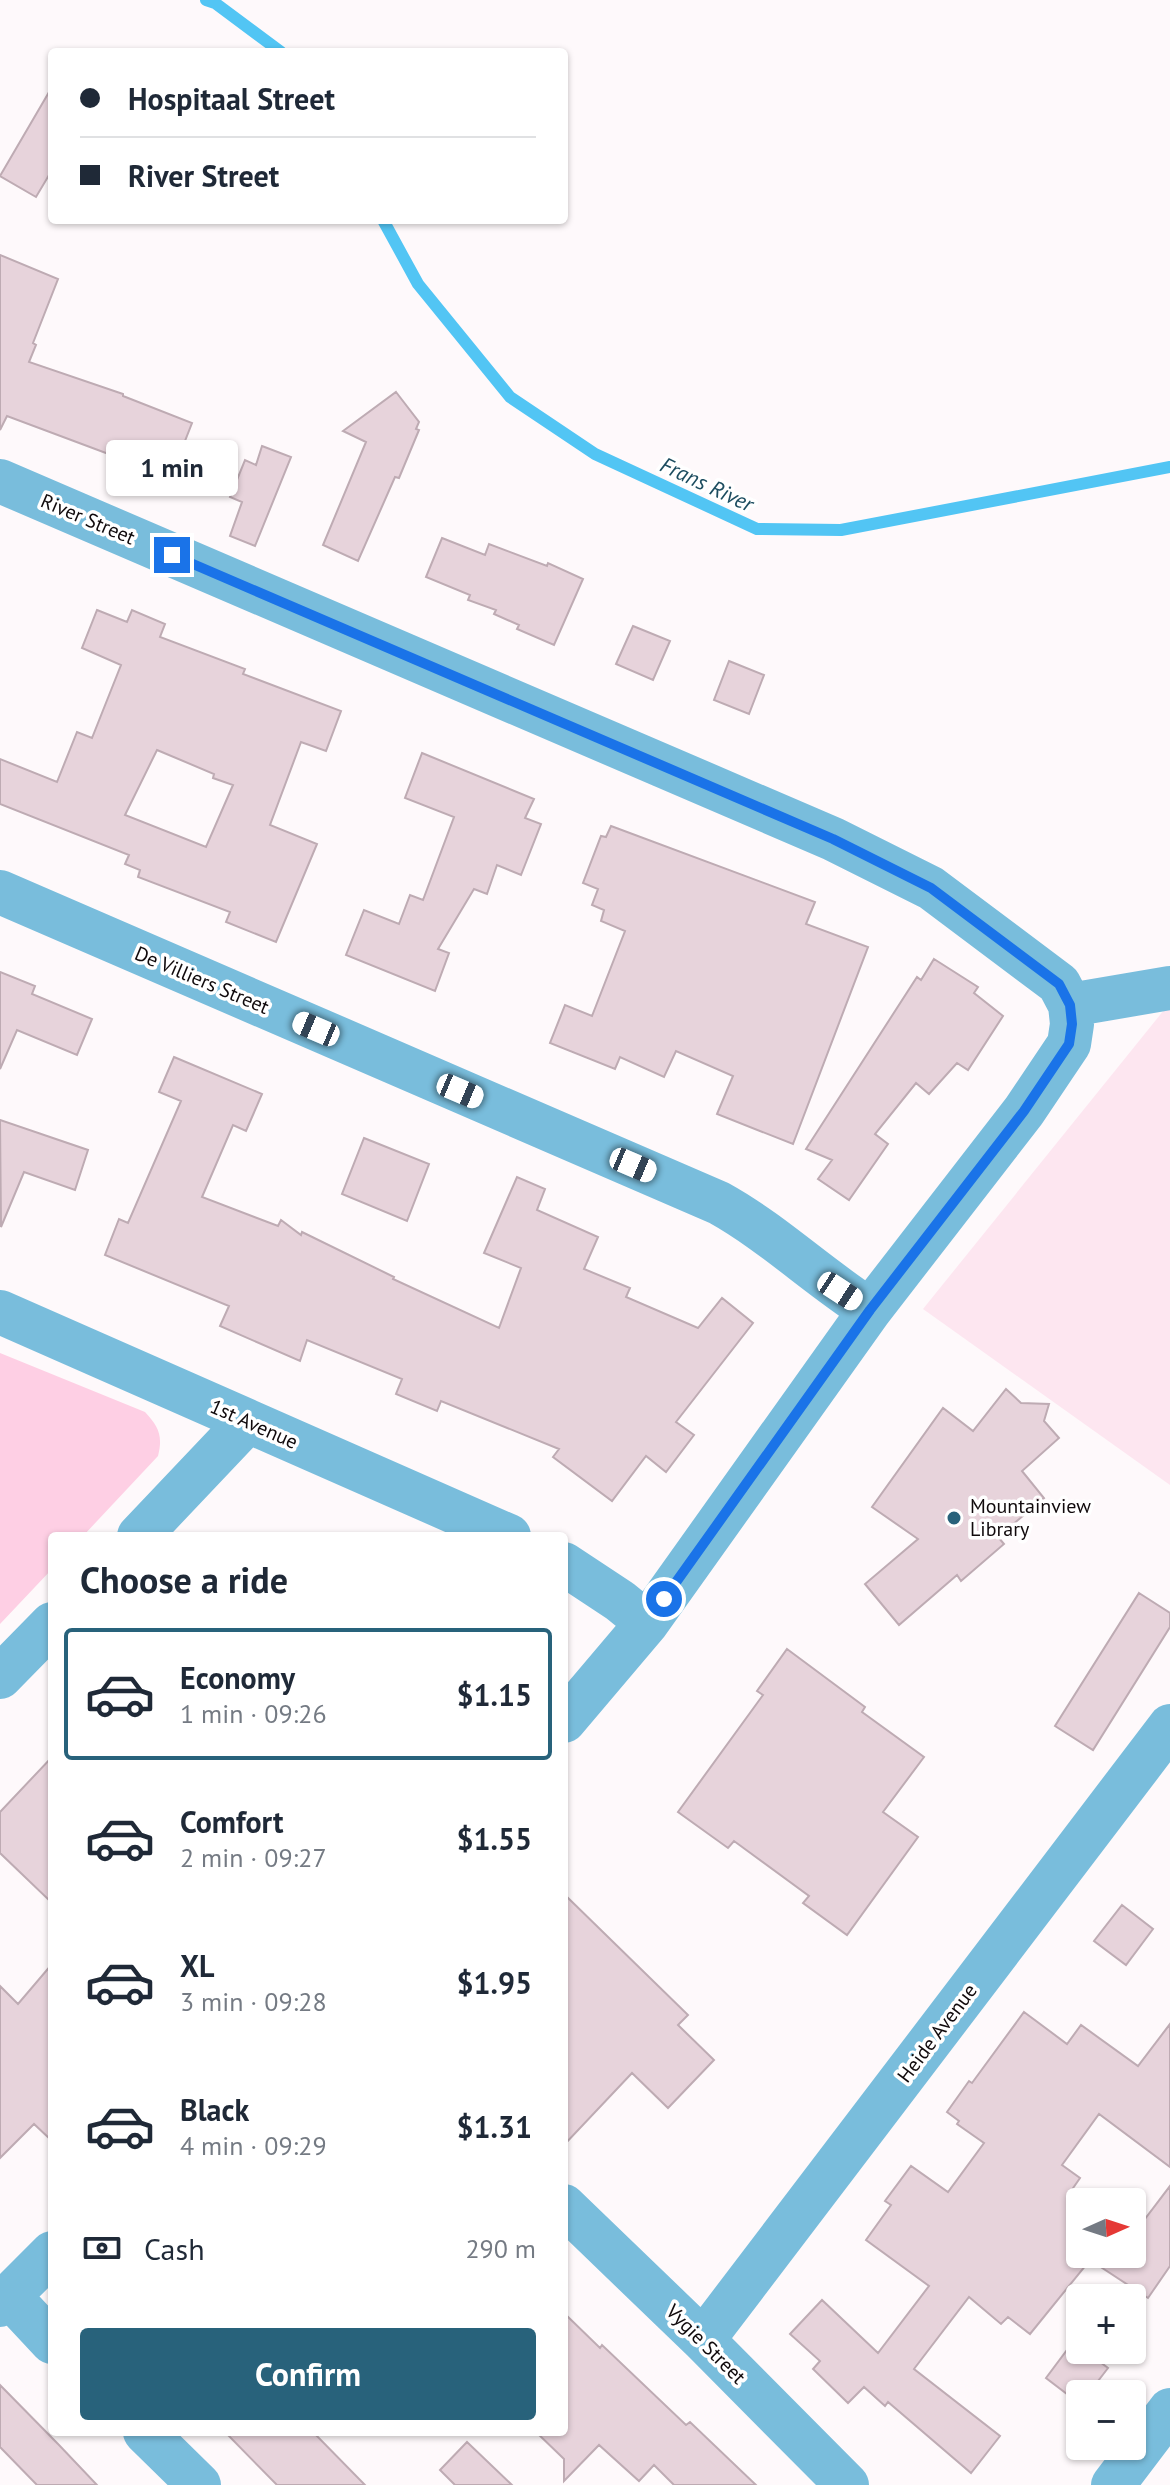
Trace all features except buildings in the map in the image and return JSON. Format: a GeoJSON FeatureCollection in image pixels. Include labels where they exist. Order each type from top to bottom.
{"type":"FeatureCollection","features":[{"type":"Feature","properties":{"kind":"street","name":"River Street"},"geometry":{"type":"LineString","coordinates":[[0,481],[847,846],[931,888],[1059,984],[1070,1005]]}},
{"type":"Feature","properties":{"kind":"street","name":"De Villiers Street"},"geometry":{"type":"LineString","coordinates":[[0,892],[719,1203],[744,1216],[840,1291],[870,1310]]}},
{"type":"Feature","properties":{"kind":"street"},"geometry":{"type":"LineString","coordinates":[[568,1716],[647,1623],[870,1310],[1024,1111],[1069,1044],[1072,1024],[1070,1005],[1170,988]]}},
{"type":"Feature","properties":{"kind":"street","name":"1st Avenue"},"geometry":{"type":"LineString","coordinates":[[0,1312],[500,1532]]}},
{"type":"Feature","properties":{"kind":"street"},"geometry":{"type":"LineString","coordinates":[[143,1532],[248,1421]]}},
{"type":"Feature","properties":{"kind":"street"},"geometry":{"type":"LineString","coordinates":[[568,1567],[647,1623]]}},
{"type":"Feature","properties":{"kind":"street"},"geometry":{"type":"LineString","coordinates":[[0,1677],[48,1628]]}},
{"type":"Feature","properties":{"kind":"street","name":"Heide Avenue"},"geometry":{"type":"LineString","coordinates":[[703,2340],[1170,1726]]}},
{"type":"Feature","properties":{"kind":"street","name":"Vygie Street"},"geometry":{"type":"LineString","coordinates":[[568,2210],[847,2485]]}},
{"type":"Feature","properties":{"kind":"street"},"geometry":{"type":"LineString","coordinates":[[48,2257],[4,2301],[48,2339]]}},
{"type":"Feature","properties":{"kind":"street"},"geometry":{"type":"LineString","coordinates":[[1113,2485],[1170,2410]]}},
{"type":"Feature","properties":{"kind":"street"},"geometry":{"type":"LineString","coordinates":[[149,2436],[199,2485]]}},
{"type":"Feature","properties":{"kind":"shaded area"},"geometry":{"type":"Polygon","coordinates":[[[1170,1009],[1170,1485],[923,1309],[1164,1010],[1170,1009]]]}},
{"type":"Feature","properties":{"kind":"shaded area"},"geometry":{"type":"Polygon","coordinates":[[[0,1353],[145,1412],[157,1427],[160,1443],[158,1456],[87,1532],[48,1532],[48,1573],[0,1624],[0,1353]]]}},
{"type":"Feature","properties":{"kind":"waterway","name":"Frans River"},"geometry":{"type":"LineString","coordinates":[[206,0],[215,3],[276,48]]}},
{"type":"Feature","properties":{"kind":"waterway","name":"Frans River"},"geometry":{"type":"LineString","coordinates":[[385,224],[418,284],[510,397],[595,454],[757,529],[841,530],[1170,467]]}},
{"type":"Feature","properties":{"kind":"place","name":"Mountainview Library"},"geometry":{"type":"Point","coordinates":[954,1518]}},
{"type":"Feature","properties":{"kind":"route"},"geometry":{"type":"LineString","coordinates":[[172,555],[833,839],[931,888],[1059,984],[1070,1005],[1072,1024],[1069,1044],[1024,1111],[870,1310],[664,1599]]}}]}
